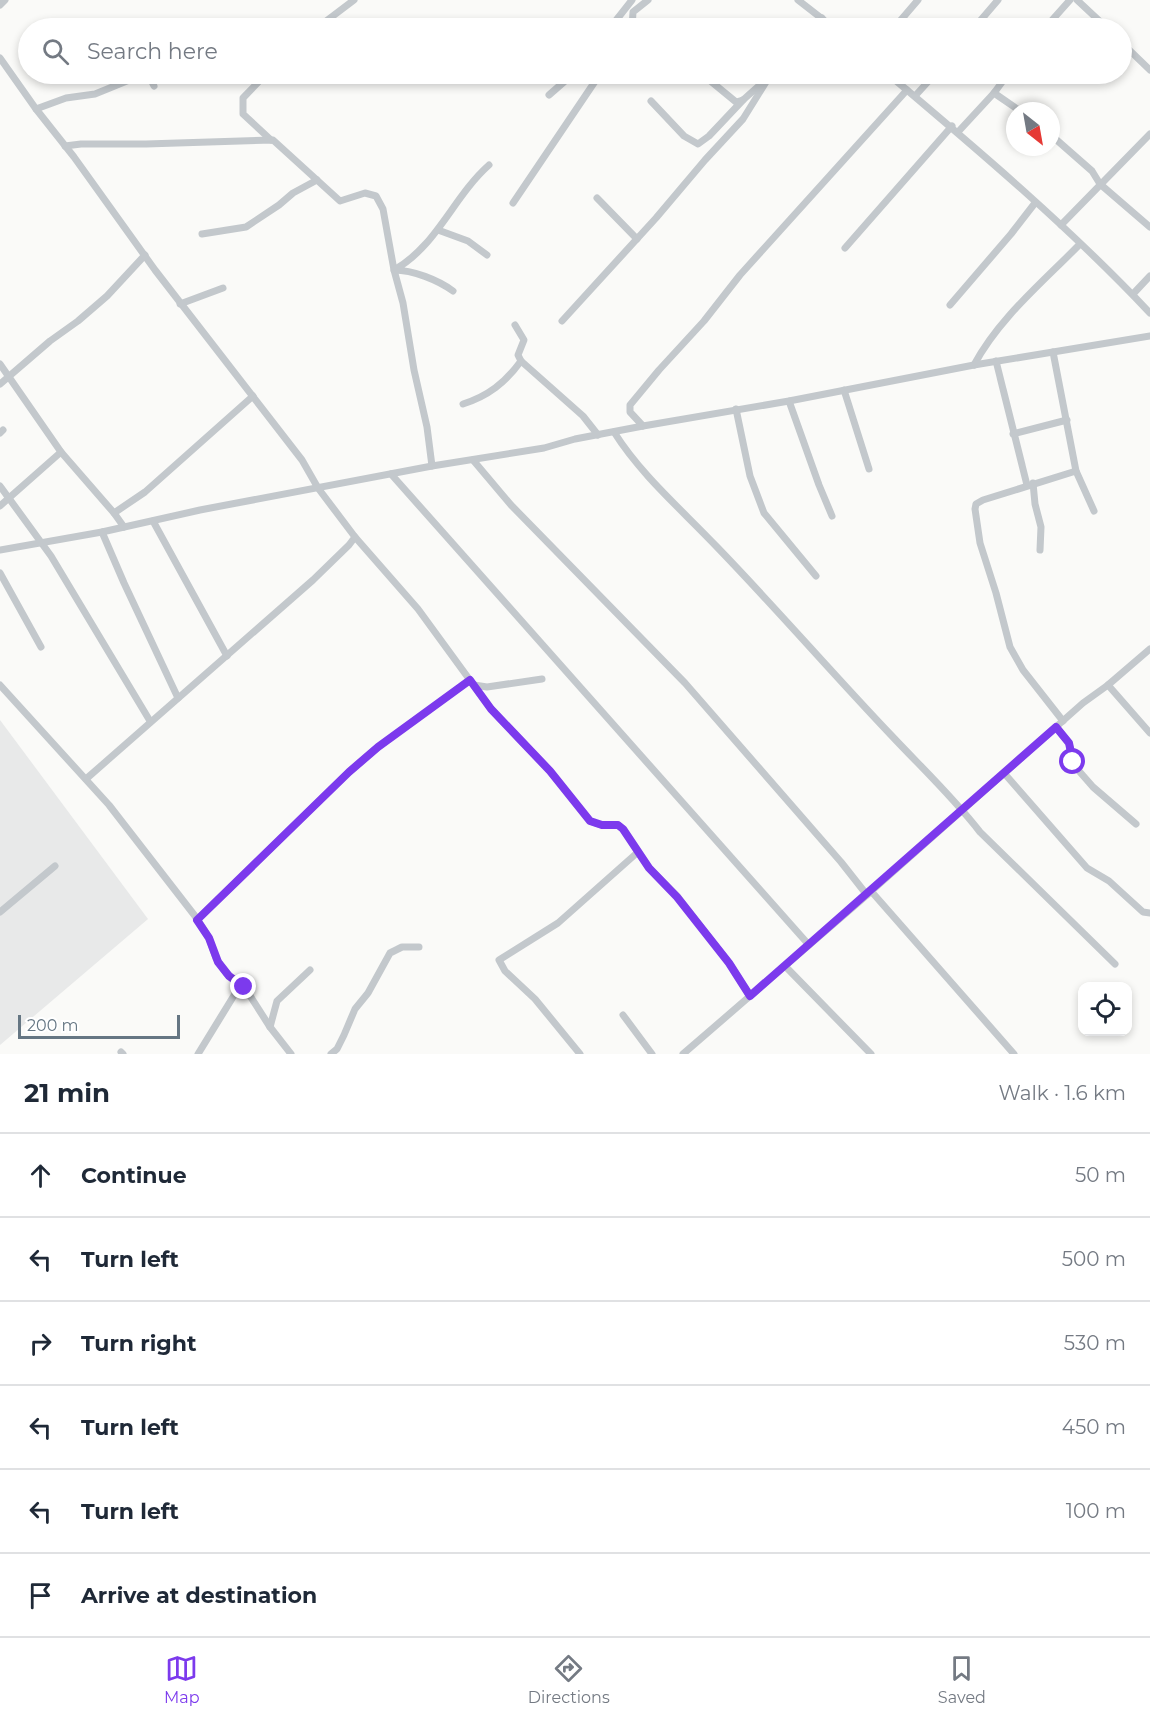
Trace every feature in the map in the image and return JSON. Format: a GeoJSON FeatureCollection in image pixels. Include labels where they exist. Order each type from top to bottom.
{"type":"FeatureCollection","features":[{"type":"Feature","properties":{"kind":"street"},"geometry":{"type":"LineString","coordinates":[[0,4],[5,0]]}},
{"type":"Feature","properties":{"kind":"street"},"geometry":{"type":"LineString","coordinates":[[330,18],[354,0]]}},
{"type":"Feature","properties":{"kind":"street"},"geometry":{"type":"LineString","coordinates":[[618,18],[632,0]]}},
{"type":"Feature","properties":{"kind":"street"},"geometry":{"type":"LineString","coordinates":[[633,18],[633,12],[648,0]]}},
{"type":"Feature","properties":{"kind":"street"},"geometry":{"type":"LineString","coordinates":[[798,0],[822,18]]}},
{"type":"Feature","properties":{"kind":"street"},"geometry":{"type":"LineString","coordinates":[[903,18],[918,0]]}},
{"type":"Feature","properties":{"kind":"street"},"geometry":{"type":"LineString","coordinates":[[983,18],[998,0]]}},
{"type":"Feature","properties":{"kind":"street"},"geometry":{"type":"LineString","coordinates":[[1054,18],[1070,0]]}},
{"type":"Feature","properties":{"kind":"street"},"geometry":{"type":"LineString","coordinates":[[1077,0],[1096,18]]}},
{"type":"Feature","properties":{"kind":"street"},"geometry":{"type":"LineString","coordinates":[[1132,53],[1150,70]]}},
{"type":"Feature","properties":{"kind":"street"},"geometry":{"type":"LineString","coordinates":[[0,58],[18,84]]}},
{"type":"Feature","properties":{"kind":"street"},"geometry":{"type":"LineString","coordinates":[[18,84],[180,304],[302,460],[318,488],[355,537],[418,609],[491,709],[550,771],[590,821],[602,825],[618,825],[623,829],[649,868],[677,897],[741,980],[750,996]]}},
{"type":"Feature","properties":{"kind":"street"},"geometry":{"type":"LineString","coordinates":[[36,109],[66,98],[96,94],[120,84]]}},
{"type":"Feature","properties":{"kind":"street"},"geometry":{"type":"LineString","coordinates":[[256,84],[243,98],[243,114],[271,140]]}},
{"type":"Feature","properties":{"kind":"street"},"geometry":{"type":"LineString","coordinates":[[549,95],[562,84]]}},
{"type":"Feature","properties":{"kind":"street"},"geometry":{"type":"LineString","coordinates":[[513,203],[593,84]]}},
{"type":"Feature","properties":{"kind":"street"},"geometry":{"type":"LineString","coordinates":[[714,84],[736,102],[743,100]]}},
{"type":"Feature","properties":{"kind":"street"},"geometry":{"type":"LineString","coordinates":[[651,101],[684,136],[698,144],[710,136],[760,84]]}},
{"type":"Feature","properties":{"kind":"street"},"geometry":{"type":"LineString","coordinates":[[562,321],[743,119],[763,84]]}},
{"type":"Feature","properties":{"kind":"street"},"geometry":{"type":"LineString","coordinates":[[900,84],[955,129],[1061,225],[1150,313]]}},
{"type":"Feature","properties":{"kind":"street"},"geometry":{"type":"LineString","coordinates":[[915,96],[926,84]]}},
{"type":"Feature","properties":{"kind":"street"},"geometry":{"type":"LineString","coordinates":[[845,249],[955,129],[1001,84]]}},
{"type":"Feature","properties":{"kind":"street"},"geometry":{"type":"LineString","coordinates":[[643,426],[630,412],[630,405],[741,275],[907,90]]}},
{"type":"Feature","properties":{"kind":"street"},"geometry":{"type":"LineString","coordinates":[[994,93],[1007,102]]}},
{"type":"Feature","properties":{"kind":"street"},"geometry":{"type":"LineString","coordinates":[[1061,225],[1150,134]]}},
{"type":"Feature","properties":{"kind":"street"},"geometry":{"type":"LineString","coordinates":[[65,146],[271,140],[284,148],[340,201],[365,193],[376,196],[379,199],[403,303],[414,370],[427,427],[432,466]]}},
{"type":"Feature","properties":{"kind":"street"},"geometry":{"type":"LineString","coordinates":[[1060,143],[1092,171],[1100,184],[1150,227]]}},
{"type":"Feature","properties":{"kind":"street"},"geometry":{"type":"LineString","coordinates":[[394,270],[416,256],[473,182],[489,165]]}},
{"type":"Feature","properties":{"kind":"street"},"geometry":{"type":"LineString","coordinates":[[202,234],[246,227],[293,193],[317,180]]}},
{"type":"Feature","properties":{"kind":"street"},"geometry":{"type":"LineString","coordinates":[[597,198],[637,239]]}},
{"type":"Feature","properties":{"kind":"street"},"geometry":{"type":"LineString","coordinates":[[950,305],[1011,234],[1035,202]]}},
{"type":"Feature","properties":{"kind":"street"},"geometry":{"type":"LineString","coordinates":[[438,230],[468,241],[487,255]]}},
{"type":"Feature","properties":{"kind":"street"},"geometry":{"type":"LineString","coordinates":[[974,365],[984,346],[1015,310],[1080,244]]}},
{"type":"Feature","properties":{"kind":"street"},"geometry":{"type":"LineString","coordinates":[[0,384],[107,296],[144,255]]}},
{"type":"Feature","properties":{"kind":"street"},"geometry":{"type":"LineString","coordinates":[[394,270],[416,274],[453,291]]}},
{"type":"Feature","properties":{"kind":"street"},"geometry":{"type":"LineString","coordinates":[[1133,294],[1150,276]]}},
{"type":"Feature","properties":{"kind":"street"},"geometry":{"type":"LineString","coordinates":[[180,304],[223,288]]}},
{"type":"Feature","properties":{"kind":"street"},"geometry":{"type":"LineString","coordinates":[[515,325],[524,340],[518,355],[521,361],[583,416],[598,435]]}},
{"type":"Feature","properties":{"kind":"street"},"geometry":{"type":"LineString","coordinates":[[0,550],[432,466],[544,448],[643,426],[789,401],[996,361],[1150,336]]}},
{"type":"Feature","properties":{"kind":"street"},"geometry":{"type":"LineString","coordinates":[[1053,352],[1076,471],[1094,511]]}},
{"type":"Feature","properties":{"kind":"street"},"geometry":{"type":"LineString","coordinates":[[463,404],[485,396],[496,388],[521,361]]}},
{"type":"Feature","properties":{"kind":"street"},"geometry":{"type":"LineString","coordinates":[[996,361],[1013,434],[1030,484],[1041,527],[1040,550]]}},
{"type":"Feature","properties":{"kind":"street"},"geometry":{"type":"LineString","coordinates":[[0,364],[61,452],[124,527]]}},
{"type":"Feature","properties":{"kind":"street"},"geometry":{"type":"LineString","coordinates":[[844,390],[869,469]]}},
{"type":"Feature","properties":{"kind":"street"},"geometry":{"type":"LineString","coordinates":[[114,513],[145,492],[253,396]]}},
{"type":"Feature","properties":{"kind":"street"},"geometry":{"type":"LineString","coordinates":[[789,401],[832,516]]}},
{"type":"Feature","properties":{"kind":"street"},"geometry":{"type":"LineString","coordinates":[[736,409],[750,476],[764,513],[816,576]]}},
{"type":"Feature","properties":{"kind":"street"},"geometry":{"type":"LineString","coordinates":[[1013,434],[1067,420]]}},
{"type":"Feature","properties":{"kind":"street"},"geometry":{"type":"LineString","coordinates":[[614,432],[645,473],[718,547],[963,810],[980,832],[1115,964]]}},
{"type":"Feature","properties":{"kind":"street"},"geometry":{"type":"LineString","coordinates":[[0,506],[61,452]]}},
{"type":"Feature","properties":{"kind":"street"},"geometry":{"type":"LineString","coordinates":[[473,460],[512,505],[685,682],[841,862],[1014,1054]]}},
{"type":"Feature","properties":{"kind":"street"},"geometry":{"type":"LineString","coordinates":[[1063,721],[1023,670],[1010,647],[980,543],[975,509],[978,501],[1076,471]]}},
{"type":"Feature","properties":{"kind":"street"},"geometry":{"type":"LineString","coordinates":[[391,474],[809,945]]}},
{"type":"Feature","properties":{"kind":"street"},"geometry":{"type":"LineString","coordinates":[[0,486],[51,556],[150,721]]}},
{"type":"Feature","properties":{"kind":"street"},"geometry":{"type":"LineString","coordinates":[[153,521],[227,656]]}},
{"type":"Feature","properties":{"kind":"street"},"geometry":{"type":"LineString","coordinates":[[102,532],[123,583],[178,698]]}},
{"type":"Feature","properties":{"kind":"street"},"geometry":{"type":"LineString","coordinates":[[86,779],[227,656],[342,552],[355,537]]}},
{"type":"Feature","properties":{"kind":"street"},"geometry":{"type":"LineString","coordinates":[[0,573],[41,647]]}},
{"type":"Feature","properties":{"kind":"street"},"geometry":{"type":"LineString","coordinates":[[688,1053],[1083,702],[1108,685],[1150,649]]}},
{"type":"Feature","properties":{"kind":"street"},"geometry":{"type":"LineString","coordinates":[[197,920],[349,772],[386,741],[472,683],[487,687],[542,679]]}},
{"type":"Feature","properties":{"kind":"street"},"geometry":{"type":"LineString","coordinates":[[0,685],[109,805],[197,920],[209,938],[218,962],[229,976],[247,991],[291,1054]]}},
{"type":"Feature","properties":{"kind":"street"},"geometry":{"type":"LineString","coordinates":[[1108,685],[1150,733]]}},
{"type":"Feature","properties":{"kind":"street"},"geometry":{"type":"LineString","coordinates":[[1056,727],[1069,743],[1073,762],[1079,771],[1093,787],[1136,824]]}},
{"type":"Feature","properties":{"kind":"street"},"geometry":{"type":"LineString","coordinates":[[1004,773],[1088,868],[1109,881],[1143,912],[1150,913]]}},
{"type":"Feature","properties":{"kind":"street"},"geometry":{"type":"LineString","coordinates":[[580,1054],[536,999],[505,971],[500,960],[558,923],[638,852]]}},
{"type":"Feature","properties":{"kind":"street"},"geometry":{"type":"LineString","coordinates":[[0,912],[55,866]]}},
{"type":"Feature","properties":{"kind":"street"},"geometry":{"type":"LineString","coordinates":[[331,1054],[337,1049],[355,1009],[368,993],[390,953],[402,947],[419,947]]}},
{"type":"Feature","properties":{"kind":"street"},"geometry":{"type":"LineString","coordinates":[[785,966],[871,1054]]}},
{"type":"Feature","properties":{"kind":"street"},"geometry":{"type":"LineString","coordinates":[[270,1027],[277,1001],[310,970]]}},
{"type":"Feature","properties":{"kind":"street"},"geometry":{"type":"LineString","coordinates":[[198,1054],[241,984]]}},
{"type":"Feature","properties":{"kind":"street"},"geometry":{"type":"LineString","coordinates":[[623,1015],[652,1054]]}},
{"type":"Feature","properties":{"kind":"shaded area"},"geometry":{"type":"Polygon","coordinates":[[[0,720],[148,919],[0,1045],[0,720]]]}},
{"type":"Feature","properties":{"kind":"route"},"geometry":{"type":"LineString","coordinates":[[244,987],[229,976],[218,962],[209,938],[197,920],[349,772],[418,716],[470,680],[491,709],[550,771],[590,821],[602,825],[618,825],[623,829],[649,868],[677,897],[729,963],[750,996],[1056,727],[1069,743],[1073,762]]}}]}
